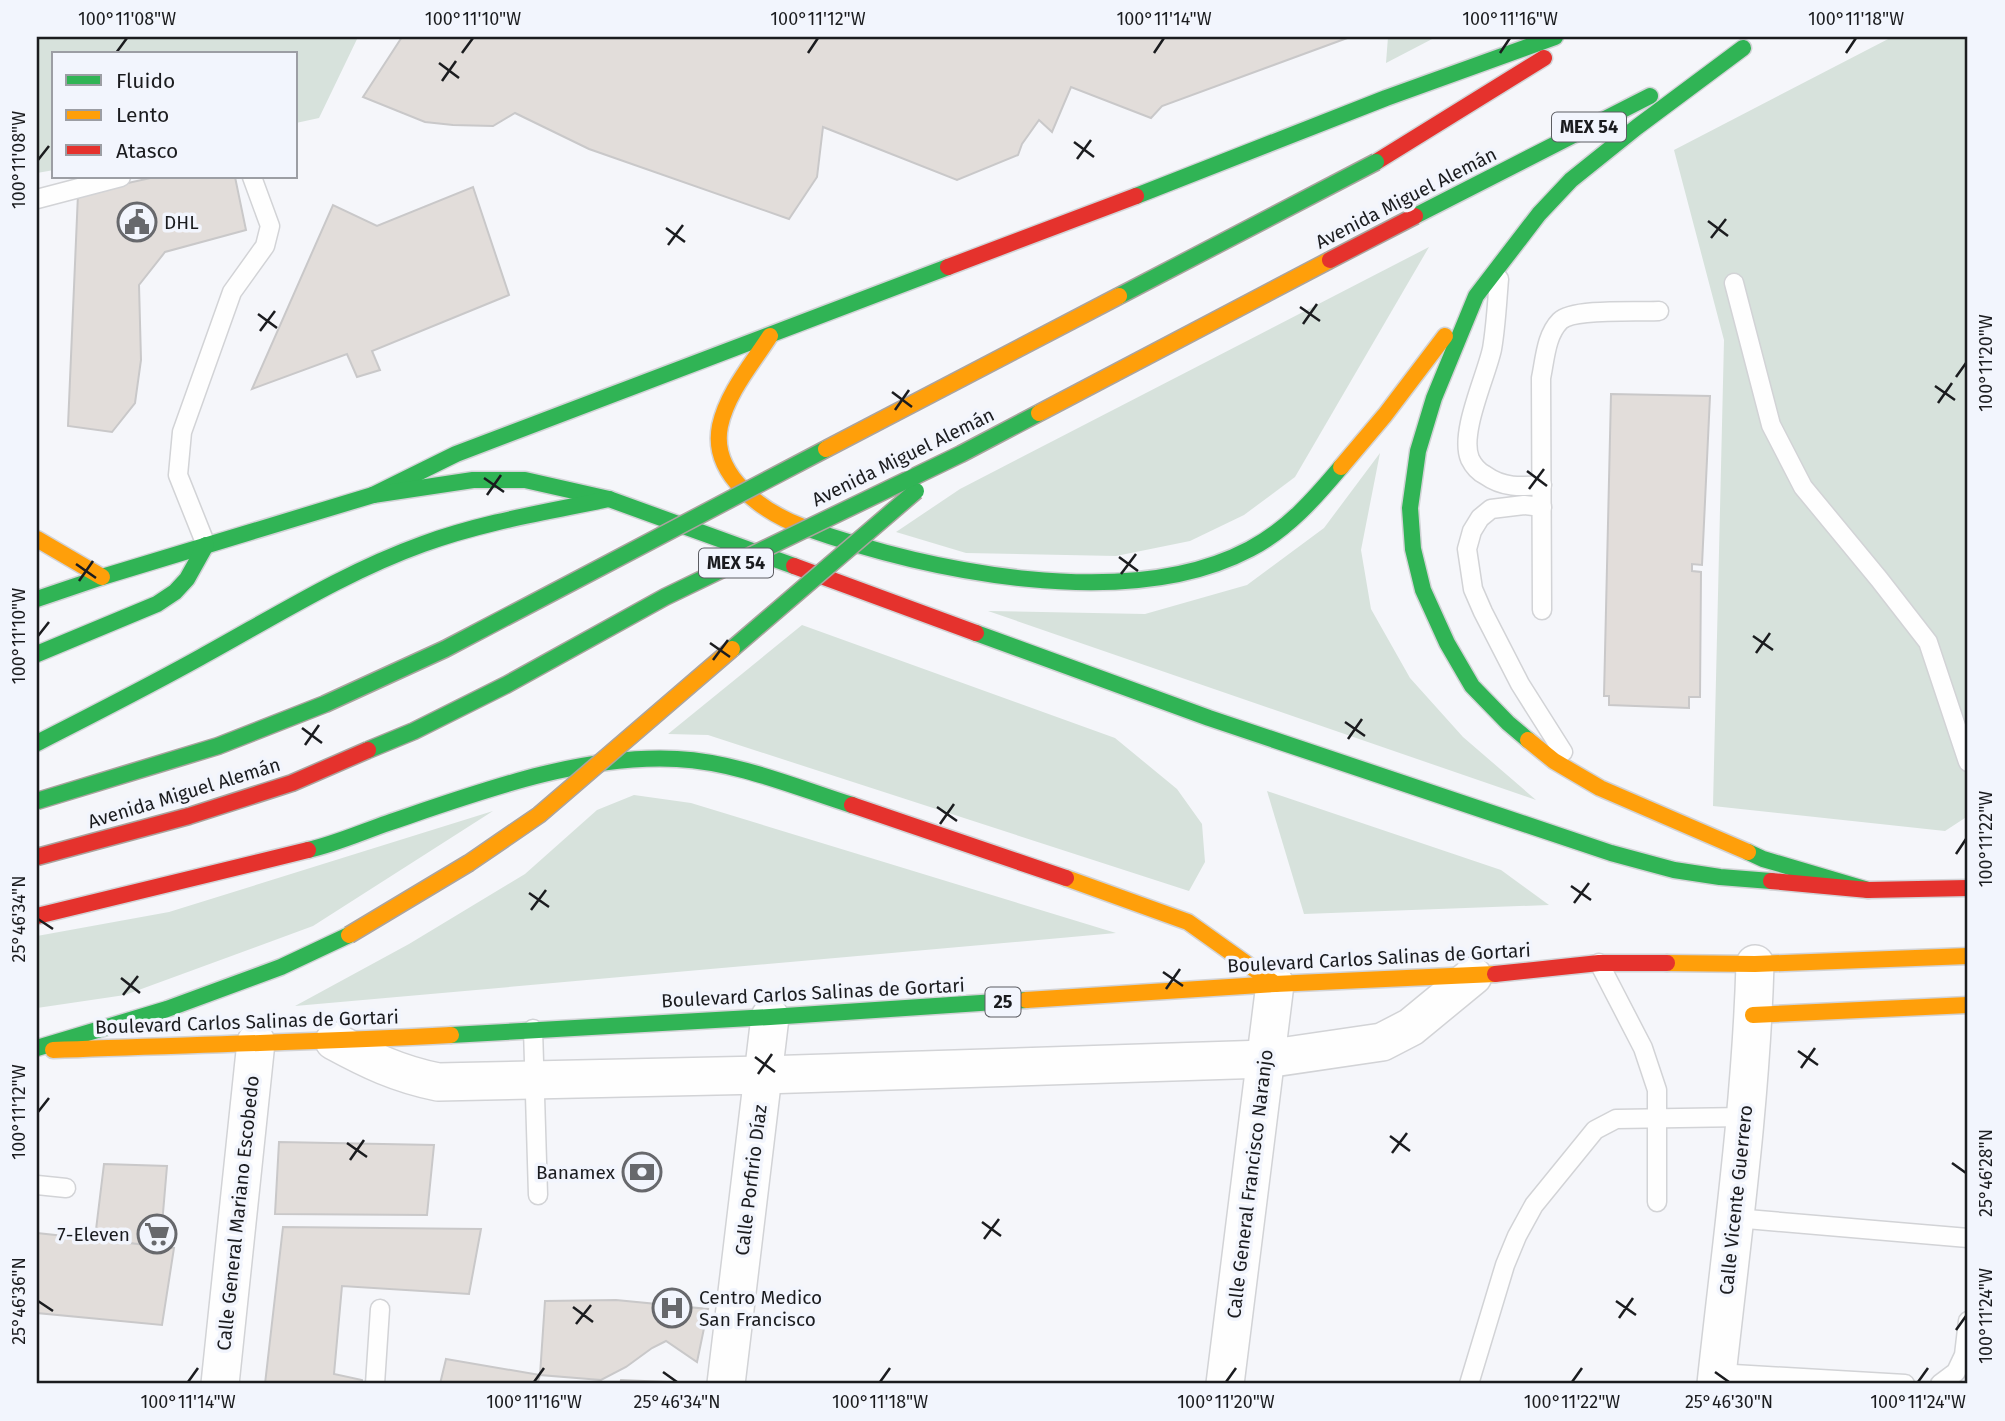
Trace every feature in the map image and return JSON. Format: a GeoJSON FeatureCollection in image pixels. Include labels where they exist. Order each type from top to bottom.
{"type":"FeatureCollection","features":[{"type":"Feature","properties":{"kind":"main road","name":"Avenida Miguel Alemán"},"geometry":{"type":"LineString","coordinates":[[37,801],[218,746],[325,704],[445,649],[1377,162],[1561,40]]}},
{"type":"Feature","properties":{"kind":"main road"},"geometry":{"type":"LineString","coordinates":[[373,495],[456,454],[1180,180],[1386,98],[1561,40]]}},
{"type":"Feature","properties":{"kind":"main road","name":"Avenida Miguel Alemán"},"geometry":{"type":"LineString","coordinates":[[37,857],[189,816],[292,783],[414,731],[506,685],[665,597],[961,454],[1748,45],[1637,127],[1572,180],[1539,214],[1501,261]]}},
{"type":"Feature","properties":{"kind":"main road"},"geometry":{"type":"LineString","coordinates":[[770,336],[734,392],[718,438],[723,459],[731,475],[751,498],[770,512],[855,545],[921,563],[1006,576],[1097,583],[1149,578],[1235,557],[1264,542],[1297,516],[1367,437],[1501,261]]}},
{"type":"Feature","properties":{"kind":"main road"},"geometry":{"type":"LineString","coordinates":[[1476,296],[1433,398],[1418,451],[1410,508],[1413,550],[1423,590],[1447,643],[1472,686],[1508,723],[1555,761],[1600,788],[1763,859],[1868,890]]}},
{"type":"Feature","properties":{"kind":"main road"},"geometry":{"type":"LineString","coordinates":[[37,1049],[167,1009],[281,967],[349,935],[494,849],[539,815],[961,454]]}},
{"type":"Feature","properties":{"kind":"main road"},"geometry":{"type":"LineString","coordinates":[[37,599],[373,495],[473,480],[525,480],[609,499],[1209,718],[1611,853],[1674,870],[1720,877],[1868,890],[1968,888]]}},
{"type":"Feature","properties":{"kind":"main road"},"geometry":{"type":"LineString","coordinates":[[37,743],[189,664],[344,578],[401,553],[466,530],[609,499]]}},
{"type":"Feature","properties":{"kind":"main road"},"geometry":{"type":"LineString","coordinates":[[37,539],[102,577]]}},
{"type":"Feature","properties":{"kind":"main road"},"geometry":{"type":"LineString","coordinates":[[37,654],[157,604],[184,584],[195,569],[206,545]]}},
{"type":"Feature","properties":{"kind":"main road"},"geometry":{"type":"LineString","coordinates":[[37,916],[313,849],[475,793],[559,770],[631,760],[677,760],[719,764],[782,782],[1067,878],[1188,922],[1275,984]]}},
{"type":"Feature","properties":{"kind":"main road","name":"Boulevard Carlos Salinas de Gortari"},"geometry":{"type":"LineString","coordinates":[[37,1049],[334,1041],[770,1017],[1275,984],[1473,976],[1599,963],[1755,964],[1968,956]]}},
{"type":"Feature","properties":{"kind":"main road"},"geometry":{"type":"LineString","coordinates":[[1753,1015],[1968,1005]]}},
{"type":"Feature","properties":{"kind":"street","name":"Calle Vicente Guerrero"},"geometry":{"type":"LineString","coordinates":[[1716,1378],[1735,1218],[1755,964]]}},
{"type":"Feature","properties":{"kind":"street"},"geometry":{"type":"LineString","coordinates":[[334,1041],[369,1060],[410,1076],[438,1082],[1265,1059],[1382,1042],[1411,1027],[1473,976]]}},
{"type":"Feature","properties":{"kind":"street","name":"Calle General Francisco Naranjo"},"geometry":{"type":"LineString","coordinates":[[1225,1384],[1275,984]]}},
{"type":"Feature","properties":{"kind":"street","name":"Calle Porfirio Díaz"},"geometry":{"type":"LineString","coordinates":[[726,1384],[770,1017]]}},
{"type":"Feature","properties":{"kind":"street","name":"Calle General Mariano Escobedo"},"geometry":{"type":"LineString","coordinates":[[220,1384],[256,1042]]}},
{"type":"Feature","properties":{"kind":"lane"},"geometry":{"type":"LineString","coordinates":[[37,199],[117,178]]}},
{"type":"Feature","properties":{"kind":"lane"},"geometry":{"type":"LineString","coordinates":[[206,545],[178,475],[183,432],[232,292],[265,246],[270,226],[253,178]]}},
{"type":"Feature","properties":{"kind":"lane"},"geometry":{"type":"LineString","coordinates":[[1501,261],[1492,348],[1470,422],[1467,444],[1470,460],[1480,472],[1502,484],[1517,487],[1542,485]]}},
{"type":"Feature","properties":{"kind":"lane"},"geometry":{"type":"LineString","coordinates":[[1734,283],[1771,425],[1803,487],[1927,642],[1968,762]]}},
{"type":"Feature","properties":{"kind":"lane"},"geometry":{"type":"LineString","coordinates":[[1542,610],[1541,378],[1548,342],[1562,319],[1579,313],[1658,312]]}},
{"type":"Feature","properties":{"kind":"lane"},"geometry":{"type":"LineString","coordinates":[[1542,507],[1524,505],[1491,509],[1479,518],[1467,549],[1469,568],[1473,589],[1483,612],[1520,684],[1579,775]]}},
{"type":"Feature","properties":{"kind":"lane"},"geometry":{"type":"LineString","coordinates":[[1599,963],[1643,1048],[1657,1090],[1657,1202]]}},
{"type":"Feature","properties":{"kind":"lane"},"geometry":{"type":"LineString","coordinates":[[533,1029],[538,1195]]}},
{"type":"Feature","properties":{"kind":"lane"},"geometry":{"type":"LineString","coordinates":[[1469,1384],[1505,1265],[1517,1236],[1534,1205],[1595,1130],[1616,1119],[1744,1117]]}},
{"type":"Feature","properties":{"kind":"lane"},"geometry":{"type":"LineString","coordinates":[[37,1185],[66,1188]]}},
{"type":"Feature","properties":{"kind":"lane"},"geometry":{"type":"LineString","coordinates":[[1735,1218],[1968,1238]]}},
{"type":"Feature","properties":{"kind":"lane"},"geometry":{"type":"LineString","coordinates":[[375,1384],[380,1309]]}},
{"type":"Feature","properties":{"kind":"lane"},"geometry":{"type":"LineString","coordinates":[[1940,1384],[1956,1372],[1964,1355],[1968,1321]]}},
{"type":"Feature","properties":{"kind":"lane"},"geometry":{"type":"LineString","coordinates":[[1716,1378],[1905,1384]]}},
{"type":"Feature","properties":{"kind":"shaded area"},"geometry":{"type":"Polygon","coordinates":[[[37,37],[358,37],[319,118],[298,123],[298,52],[52,52],[52,170],[37,173],[37,37]]]}},
{"type":"Feature","properties":{"kind":"shaded area"},"geometry":{"type":"Polygon","coordinates":[[[1388,37],[1436,37],[1386,63],[1388,37]]]}},
{"type":"Feature","properties":{"kind":"shaded area"},"geometry":{"type":"Polygon","coordinates":[[[1892,37],[1968,37],[1968,816],[1945,831],[1713,806],[1724,340],[1674,150],[1892,37]]]}},
{"type":"Feature","properties":{"kind":"shaded area"},"geometry":{"type":"Polygon","coordinates":[[[1429,247],[1295,477],[1244,515],[1190,541],[1116,556],[966,553],[896,532],[960,489],[1429,247]]]}},
{"type":"Feature","properties":{"kind":"shaded area"},"geometry":{"type":"Polygon","coordinates":[[[1380,453],[1361,550],[1371,609],[1410,678],[1463,737],[1536,800],[988,611],[1145,614],[1247,585],[1324,528],[1380,453]]]}},
{"type":"Feature","properties":{"kind":"shaded area"},"geometry":{"type":"Polygon","coordinates":[[[802,625],[1115,738],[1177,789],[1202,824],[1205,862],[1189,891],[708,735],[668,734],[802,625]]]}},
{"type":"Feature","properties":{"kind":"shaded area"},"geometry":{"type":"Polygon","coordinates":[[[1267,791],[1501,870],[1549,905],[1304,914],[1267,791]]]}},
{"type":"Feature","properties":{"kind":"shaded area"},"geometry":{"type":"Polygon","coordinates":[[[634,795],[691,803],[1116,933],[295,1006],[409,944],[525,874],[597,810],[634,795]]]}},
{"type":"Feature","properties":{"kind":"shaded area"},"geometry":{"type":"Polygon","coordinates":[[[493,811],[313,926],[125,995],[37,1008],[37,936],[169,912],[493,811]]]}},
{"type":"Feature","properties":{"kind":"building"},"geometry":{"type":"Polygon","coordinates":[[[402,37],[1350,37],[1162,106],[1151,118],[1071,87],[1052,132],[1039,120],[1022,144],[1018,155],[957,180],[823,127],[817,177],[789,219],[589,149],[515,113],[493,126],[453,125],[425,122],[363,97],[402,37]]]}},
{"type":"Feature","properties":{"kind":"building"},"geometry":{"type":"Polygon","coordinates":[[[150,178],[235,178],[246,230],[165,252],[139,285],[141,360],[135,403],[112,432],[68,426],[78,194],[150,178]]]}},
{"type":"Feature","properties":{"kind":"building"},"geometry":{"type":"Polygon","coordinates":[[[473,187],[509,295],[372,351],[380,370],[357,377],[347,354],[252,389],[333,205],[377,226],[473,187]]]}},
{"type":"Feature","properties":{"kind":"building"},"geometry":{"type":"Polygon","coordinates":[[[1611,394],[1710,396],[1702,565],[1692,564],[1692,571],[1701,572],[1700,697],[1689,697],[1689,708],[1609,705],[1609,696],[1604,696],[1611,394]]]}},
{"type":"Feature","properties":{"kind":"building"},"geometry":{"type":"Polygon","coordinates":[[[279,1142],[434,1145],[427,1215],[275,1214],[279,1142]]]}},
{"type":"Feature","properties":{"kind":"building"},"geometry":{"type":"Polygon","coordinates":[[[104,1164],[167,1166],[160,1248],[95,1238],[104,1164]]]}},
{"type":"Feature","properties":{"kind":"building"},"geometry":{"type":"Polygon","coordinates":[[[283,1227],[481,1229],[469,1294],[342,1286],[334,1374],[362,1380],[362,1384],[265,1384],[283,1227]]]}},
{"type":"Feature","properties":{"kind":"building"},"geometry":{"type":"Polygon","coordinates":[[[37,1233],[174,1248],[162,1325],[37,1313],[37,1233]]]}},
{"type":"Feature","properties":{"kind":"building"},"geometry":{"type":"Polygon","coordinates":[[[616,1300],[708,1309],[697,1362],[666,1341],[601,1380],[540,1375],[545,1301],[616,1300]]]}},
{"type":"Feature","properties":{"kind":"building"},"geometry":{"type":"Polygon","coordinates":[[[446,1359],[540,1375],[537,1384],[440,1384],[446,1359]]]}},
{"type":"Feature","properties":{"kind":"building"},"geometry":{"type":"Polygon","coordinates":[[[621,1380],[689,1383],[620,1384],[621,1380]]]}},
{"type":"Feature","properties":{"kind":"traffic: fast"},"geometry":{"type":"LineString","coordinates":[[1136,196],[1386,98],[1555,37]]}},
{"type":"Feature","properties":{"kind":"traffic: fast"},"geometry":{"type":"LineString","coordinates":[[1528,740],[1472,686],[1447,643],[1423,590],[1413,549],[1410,508],[1418,451],[1434,398],[1476,296],[1539,214],[1571,180],[1743,48]]}},
{"type":"Feature","properties":{"kind":"traffic: fast"},"geometry":{"type":"LineString","coordinates":[[1415,216],[1650,96]]}},
{"type":"Feature","properties":{"kind":"traffic: fast"},"geometry":{"type":"LineString","coordinates":[[1119,296],[1376,162]]}},
{"type":"Feature","properties":{"kind":"traffic: fast"},"geometry":{"type":"LineString","coordinates":[[373,495],[456,454],[948,267]]}},
{"type":"Feature","properties":{"kind":"traffic: fast"},"geometry":{"type":"LineString","coordinates":[[368,750],[414,731],[506,685],[665,597],[961,454],[1039,413]]}},
{"type":"Feature","properties":{"kind":"traffic: fast"},"geometry":{"type":"LineString","coordinates":[[37,801],[218,746],[325,704],[445,649],[826,449]]}},
{"type":"Feature","properties":{"kind":"traffic: fast"},"geometry":{"type":"LineString","coordinates":[[803,527],[908,558],[966,570],[1027,579],[1087,582],[1146,579],[1201,569],[1250,549],[1276,533],[1300,512],[1341,467]]}},
{"type":"Feature","properties":{"kind":"traffic: fast"},"geometry":{"type":"LineString","coordinates":[[37,599],[373,495],[473,480],[525,480],[609,499],[794,566]]}},
{"type":"Feature","properties":{"kind":"traffic: fast"},"geometry":{"type":"LineString","coordinates":[[732,649],[916,491]]}},
{"type":"Feature","properties":{"kind":"traffic: fast"},"geometry":{"type":"LineString","coordinates":[[37,743],[310,596],[394,555],[515,518],[609,499]]}},
{"type":"Feature","properties":{"kind":"traffic: fast"},"geometry":{"type":"LineString","coordinates":[[37,654],[157,604],[175,592],[187,579],[206,545]]}},
{"type":"Feature","properties":{"kind":"traffic: fast"},"geometry":{"type":"LineString","coordinates":[[976,633],[1209,718],[1611,853],[1674,870],[1771,881]]}},
{"type":"Feature","properties":{"kind":"traffic: fast"},"geometry":{"type":"LineString","coordinates":[[308,850],[458,799],[530,778],[567,769],[640,759],[677,759],[722,765],[766,776],[852,805]]}},
{"type":"Feature","properties":{"kind":"traffic: fast"},"geometry":{"type":"LineString","coordinates":[[1748,852],[1763,859],[1868,890]]}},
{"type":"Feature","properties":{"kind":"traffic: fast"},"geometry":{"type":"LineString","coordinates":[[37,1048],[167,1009],[281,967],[349,935]]}},
{"type":"Feature","properties":{"kind":"traffic: fast"},"geometry":{"type":"LineString","coordinates":[[451,1035],[1026,1000]]}},
{"type":"Feature","properties":{"kind":"traffic: slow"},"geometry":{"type":"LineString","coordinates":[[1039,413],[1330,260]]}},
{"type":"Feature","properties":{"kind":"traffic: slow"},"geometry":{"type":"LineString","coordinates":[[826,449],[1119,296]]}},
{"type":"Feature","properties":{"kind":"traffic: slow"},"geometry":{"type":"LineString","coordinates":[[770,336],[728,402],[720,426],[719,444],[731,476],[743,489],[772,512],[803,527]]}},
{"type":"Feature","properties":{"kind":"traffic: slow"},"geometry":{"type":"LineString","coordinates":[[1341,467],[1385,415],[1445,336]]}},
{"type":"Feature","properties":{"kind":"traffic: slow"},"geometry":{"type":"LineString","coordinates":[[37,539],[102,577]]}},
{"type":"Feature","properties":{"kind":"traffic: slow"},"geometry":{"type":"LineString","coordinates":[[349,935],[469,863],[539,815],[732,649]]}},
{"type":"Feature","properties":{"kind":"traffic: slow"},"geometry":{"type":"LineString","coordinates":[[1528,740],[1554,761],[1600,788],[1748,852]]}},
{"type":"Feature","properties":{"kind":"traffic: slow"},"geometry":{"type":"LineString","coordinates":[[1066,878],[1188,922],[1275,984]]}},
{"type":"Feature","properties":{"kind":"traffic: slow"},"geometry":{"type":"LineString","coordinates":[[1667,963],[1755,964],[1968,956]]}},
{"type":"Feature","properties":{"kind":"traffic: slow"},"geometry":{"type":"LineString","coordinates":[[1026,1000],[1275,984],[1495,974]]}},
{"type":"Feature","properties":{"kind":"traffic: slow"},"geometry":{"type":"LineString","coordinates":[[1753,1015],[1968,1005]]}},
{"type":"Feature","properties":{"kind":"traffic: slow"},"geometry":{"type":"LineString","coordinates":[[53,1050],[451,1035]]}},
{"type":"Feature","properties":{"kind":"traffic: jam"},"geometry":{"type":"LineString","coordinates":[[1376,162],[1544,58]]}},
{"type":"Feature","properties":{"kind":"traffic: jam"},"geometry":{"type":"LineString","coordinates":[[948,267],[1136,196]]}},
{"type":"Feature","properties":{"kind":"traffic: jam"},"geometry":{"type":"LineString","coordinates":[[1330,260],[1415,216]]}},
{"type":"Feature","properties":{"kind":"traffic: jam"},"geometry":{"type":"LineString","coordinates":[[794,566],[976,633]]}},
{"type":"Feature","properties":{"kind":"traffic: jam"},"geometry":{"type":"LineString","coordinates":[[37,857],[189,816],[292,783],[368,750]]}},
{"type":"Feature","properties":{"kind":"traffic: jam"},"geometry":{"type":"LineString","coordinates":[[852,805],[1066,878]]}},
{"type":"Feature","properties":{"kind":"traffic: jam"},"geometry":{"type":"LineString","coordinates":[[37,916],[308,850]]}},
{"type":"Feature","properties":{"kind":"traffic: jam"},"geometry":{"type":"LineString","coordinates":[[1771,881],[1868,890],[1968,888]]}},
{"type":"Feature","properties":{"kind":"traffic: jam"},"geometry":{"type":"LineString","coordinates":[[1495,974],[1599,963],[1667,963]]}},
{"type":"Feature","properties":{"kind":"place","name":"DHL"},"geometry":{"type":"Point","coordinates":[137,222]}},
{"type":"Feature","properties":{"kind":"place","name":"Banamex"},"geometry":{"type":"Point","coordinates":[642,1172]}},
{"type":"Feature","properties":{"kind":"place","name":"7-Eleven"},"geometry":{"type":"Point","coordinates":[157,1234]}},
{"type":"Feature","properties":{"kind":"place","name":"Centro Medico San Francisco"},"geometry":{"type":"Point","coordinates":[672,1308]}}]}
